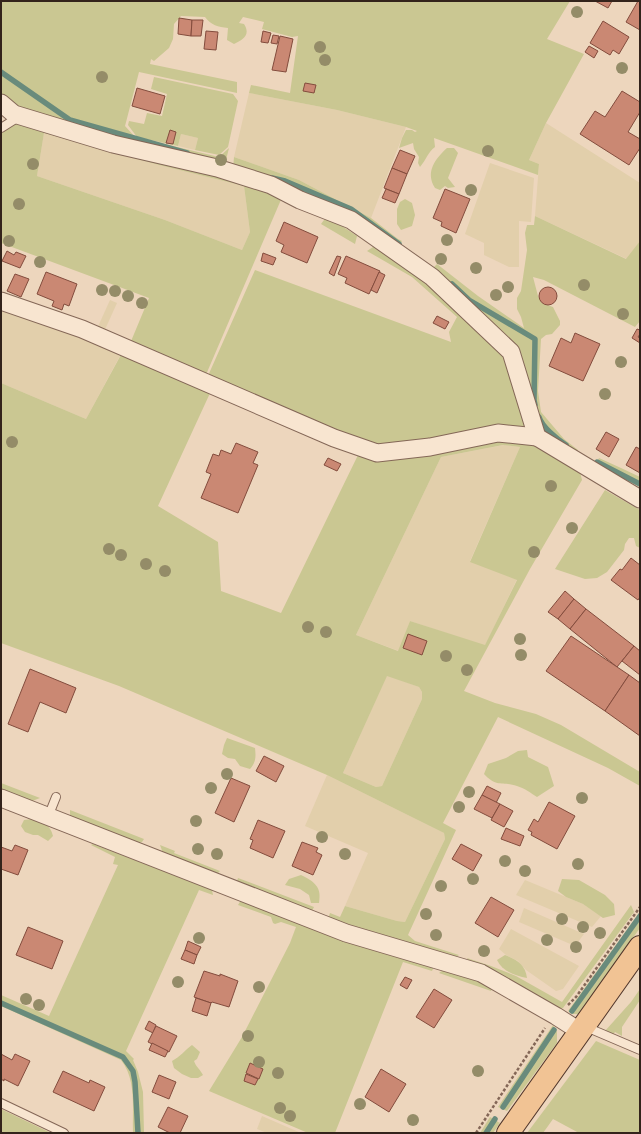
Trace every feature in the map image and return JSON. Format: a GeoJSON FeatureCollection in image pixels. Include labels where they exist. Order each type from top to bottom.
{"type":"FeatureCollection","features":[{"type":"Feature","properties":{"kind":"main road"},"geometry":{"type":"LineString","coordinates":[[508,1133],[640,948]]}},
{"type":"Feature","properties":{"kind":"street"},"geometry":{"type":"LineString","coordinates":[[1,103],[14,114],[113,144],[217,168],[271,185],[300,200],[351,220],[432,277],[511,352],[537,437]]}},
{"type":"Feature","properties":{"kind":"street"},"geometry":{"type":"LineString","coordinates":[[1,301],[29,309],[82,329],[334,438],[377,453],[430,447],[498,433],[537,437],[640,499]]}},
{"type":"Feature","properties":{"kind":"street"},"geometry":{"type":"LineString","coordinates":[[1,798],[346,933],[481,973],[556,1016],[583,1029]]}},
{"type":"Feature","properties":{"kind":"lane"},"geometry":{"type":"LineString","coordinates":[[1,128],[21,116]]}},
{"type":"Feature","properties":{"kind":"lane"},"geometry":{"type":"LineString","coordinates":[[48,817],[56,797]]}},
{"type":"Feature","properties":{"kind":"lane"},"geometry":{"type":"LineString","coordinates":[[583,1029],[640,1050]]}},
{"type":"Feature","properties":{"kind":"lane"},"geometry":{"type":"LineString","coordinates":[[1,1102],[64,1133]]}},
{"type":"Feature","properties":{"kind":"shaded area"},"geometry":{"type":"Polygon","coordinates":[[[1,1],[570,1],[547,39],[584,54],[546,123],[529,160],[539,164],[538,175],[434,138],[435,147],[420,167],[418,163],[419,157],[414,149],[413,143],[399,148],[406,130],[417,131],[337,110],[249,93],[251,85],[290,93],[298,36],[292,37],[262,29],[264,22],[243,17],[239,23],[244,24],[246,28],[247,31],[245,37],[234,44],[227,40],[228,28],[215,25],[205,17],[181,16],[174,24],[173,39],[169,48],[154,61],[151,59],[150,64],[237,82],[237,93],[139,72],[125,126],[135,137],[219,157],[229,148],[224,168],[23,110],[1,95],[1,1]]]}},
{"type":"Feature","properties":{"kind":"shaded area"},"geometry":{"type":"Polygon","coordinates":[[[154,77],[233,94],[238,101],[228,147],[219,155],[195,150],[198,138],[181,134],[178,146],[137,137],[128,125],[129,121],[144,124],[147,113],[162,116],[167,94],[151,89],[154,77]]]}},
{"type":"Feature","properties":{"kind":"shaded area"},"geometry":{"type":"Polygon","coordinates":[[[249,93],[337,110],[406,127],[371,218],[299,180],[234,157],[249,93]]]}},
{"type":"Feature","properties":{"kind":"shaded area"},"geometry":{"type":"Polygon","coordinates":[[[20,121],[283,195],[205,377],[129,346],[149,298],[1,243],[1,131],[20,121]],[[44,133],[37,176],[165,220],[242,250],[250,232],[244,186],[159,165],[44,133]]]}},
{"type":"Feature","properties":{"kind":"shaded area"},"geometry":{"type":"Polygon","coordinates":[[[546,123],[640,183],[640,241],[627,259],[535,216],[539,164],[529,160],[546,123]]]}},
{"type":"Feature","properties":{"kind":"shaded area"},"geometry":{"type":"Polygon","coordinates":[[[44,133],[159,165],[244,186],[250,232],[242,250],[165,220],[37,176],[44,133]]]}},
{"type":"Feature","properties":{"kind":"shaded area"},"geometry":{"type":"Polygon","coordinates":[[[181,134],[198,138],[195,150],[178,146],[181,134]]]}},
{"type":"Feature","properties":{"kind":"shaded area"},"geometry":{"type":"Polygon","coordinates":[[[447,148],[454,148],[458,153],[448,178],[455,187],[448,188],[445,186],[440,190],[435,188],[432,182],[431,171],[435,161],[447,148]]]}},
{"type":"Feature","properties":{"kind":"shaded area"},"geometry":{"type":"Polygon","coordinates":[[[234,157],[299,180],[371,218],[402,241],[396,249],[233,169],[234,157]]]}},
{"type":"Feature","properties":{"kind":"shaded area"},"geometry":{"type":"Polygon","coordinates":[[[490,163],[534,178],[531,222],[519,221],[519,267],[509,267],[484,255],[484,243],[465,234],[490,163]]]}},
{"type":"Feature","properties":{"kind":"shaded area"},"geometry":{"type":"Polygon","coordinates":[[[405,199],[412,203],[415,215],[412,226],[401,230],[397,224],[397,209],[400,202],[405,199]]]}},
{"type":"Feature","properties":{"kind":"shaded area"},"geometry":{"type":"Polygon","coordinates":[[[327,216],[357,236],[355,244],[321,224],[327,216]]]}},
{"type":"Feature","properties":{"kind":"shaded area"},"geometry":{"type":"Polygon","coordinates":[[[535,216],[626,259],[640,241],[640,321],[635,327],[544,280],[533,277],[538,296],[542,303],[553,307],[560,321],[560,325],[552,334],[546,335],[541,339],[538,391],[541,412],[564,439],[578,450],[575,456],[553,441],[541,428],[526,378],[430,271],[437,264],[478,296],[524,328],[517,309],[517,298],[521,291],[527,250],[525,233],[527,225],[534,225],[535,216]]]}},
{"type":"Feature","properties":{"kind":"shaded area"},"geometry":{"type":"Polygon","coordinates":[[[373,247],[378,247],[418,273],[482,328],[511,366],[534,434],[385,447],[364,444],[207,378],[255,270],[451,342],[449,332],[457,317],[412,277],[367,251],[373,247]]]}},
{"type":"Feature","properties":{"kind":"shaded area"},"geometry":{"type":"Polygon","coordinates":[[[110,300],[117,303],[103,334],[96,331],[110,300]]]}},
{"type":"Feature","properties":{"kind":"shaded area"},"geometry":{"type":"Polygon","coordinates":[[[1,308],[122,352],[86,419],[1,383],[1,308]]]}},
{"type":"Feature","properties":{"kind":"shaded area"},"geometry":{"type":"Polygon","coordinates":[[[123,351],[211,391],[158,506],[218,542],[221,591],[281,613],[359,453],[502,440],[530,444],[580,472],[582,480],[530,569],[464,691],[495,703],[536,714],[561,725],[640,772],[640,786],[608,768],[498,717],[443,823],[456,830],[408,935],[415,941],[459,955],[454,958],[328,919],[330,913],[340,917],[345,906],[405,922],[445,839],[444,833],[327,775],[119,686],[1,643],[1,383],[86,419],[123,351]],[[503,445],[441,457],[356,635],[398,651],[410,621],[485,645],[517,580],[470,562],[520,447],[503,445]],[[387,676],[343,773],[376,787],[382,786],[422,699],[422,692],[419,687],[387,676]]]}},
{"type":"Feature","properties":{"kind":"shaded area"},"geometry":{"type":"Polygon","coordinates":[[[504,445],[520,447],[470,561],[517,579],[485,646],[410,621],[399,651],[356,635],[441,457],[504,445]]]}},
{"type":"Feature","properties":{"kind":"shaded area"},"geometry":{"type":"Polygon","coordinates":[[[599,458],[640,477],[640,490],[638,489],[639,486],[605,469],[595,466],[599,458]]]}},
{"type":"Feature","properties":{"kind":"shaded area"},"geometry":{"type":"Polygon","coordinates":[[[605,490],[640,510],[640,548],[636,546],[634,538],[629,538],[625,544],[624,550],[607,572],[597,578],[585,579],[555,569],[605,490]]]}},
{"type":"Feature","properties":{"kind":"shaded area"},"geometry":{"type":"Polygon","coordinates":[[[387,675],[419,687],[422,692],[422,699],[382,786],[376,787],[343,773],[387,675]]]}},
{"type":"Feature","properties":{"kind":"shaded area"},"geometry":{"type":"Polygon","coordinates":[[[227,738],[255,748],[255,759],[250,769],[240,766],[235,759],[228,758],[222,754],[227,738]]]}},
{"type":"Feature","properties":{"kind":"shaded area"},"geometry":{"type":"Polygon","coordinates":[[[527,750],[528,757],[548,767],[554,786],[537,797],[520,787],[496,783],[484,774],[488,764],[506,758],[518,751],[527,750]]]}},
{"type":"Feature","properties":{"kind":"shaded area"},"geometry":{"type":"Polygon","coordinates":[[[327,775],[444,833],[445,839],[405,922],[345,906],[368,853],[305,826],[327,775]]]}},
{"type":"Feature","properties":{"kind":"shaded area"},"geometry":{"type":"Polygon","coordinates":[[[1,783],[40,798],[27,803],[1,793],[1,783]]]}},
{"type":"Feature","properties":{"kind":"shaded area"},"geometry":{"type":"Polygon","coordinates":[[[70,810],[144,839],[142,842],[135,844],[76,820],[70,815],[70,810]]]}},
{"type":"Feature","properties":{"kind":"shaded area"},"geometry":{"type":"Polygon","coordinates":[[[32,819],[48,826],[53,836],[48,841],[38,835],[25,832],[21,826],[24,820],[32,819]]]}},
{"type":"Feature","properties":{"kind":"shaded area"},"geometry":{"type":"Polygon","coordinates":[[[93,844],[212,890],[213,895],[199,890],[126,1051],[134,1059],[133,1060],[143,1092],[144,1133],[133,1133],[132,1086],[126,1068],[121,1060],[1,1006],[1,995],[49,1016],[118,865],[113,864],[115,857],[91,845],[93,844]]]}},
{"type":"Feature","properties":{"kind":"shaded area"},"geometry":{"type":"Polygon","coordinates":[[[160,845],[175,851],[174,853],[220,871],[215,876],[164,856],[160,845]]]}},
{"type":"Feature","properties":{"kind":"shaded area"},"geometry":{"type":"Polygon","coordinates":[[[301,875],[314,883],[318,889],[320,897],[319,903],[311,903],[309,895],[300,889],[285,885],[289,879],[301,875]]]}},
{"type":"Feature","properties":{"kind":"shaded area"},"geometry":{"type":"Polygon","coordinates":[[[238,878],[314,907],[311,913],[236,884],[238,878]]]}},
{"type":"Feature","properties":{"kind":"shaded area"},"geometry":{"type":"Polygon","coordinates":[[[562,879],[579,880],[605,895],[614,904],[615,915],[603,918],[583,904],[566,897],[558,891],[562,879]]]}},
{"type":"Feature","properties":{"kind":"shaded area"},"geometry":{"type":"Polygon","coordinates":[[[525,880],[583,904],[601,916],[592,927],[516,895],[525,880]]]}},
{"type":"Feature","properties":{"kind":"shaded area"},"geometry":{"type":"Polygon","coordinates":[[[241,900],[435,964],[432,971],[403,962],[335,1133],[308,1133],[209,1091],[242,1037],[290,943],[296,927],[281,922],[275,924],[273,923],[271,917],[238,905],[241,900]]]}},
{"type":"Feature","properties":{"kind":"shaded area"},"geometry":{"type":"Polygon","coordinates":[[[631,905],[634,912],[563,1008],[560,1009],[471,965],[467,958],[516,976],[562,1002],[631,905]]]}},
{"type":"Feature","properties":{"kind":"shaded area"},"geometry":{"type":"Polygon","coordinates":[[[524,908],[584,934],[575,946],[519,922],[524,908]]]}},
{"type":"Feature","properties":{"kind":"shaded area"},"geometry":{"type":"Polygon","coordinates":[[[638,915],[640,916],[640,928],[578,1014],[573,1014],[568,1011],[638,915]]]}},
{"type":"Feature","properties":{"kind":"shaded area"},"geometry":{"type":"Polygon","coordinates":[[[511,929],[579,966],[563,989],[556,991],[526,970],[518,961],[506,955],[499,949],[511,929]]]}},
{"type":"Feature","properties":{"kind":"shaded area"},"geometry":{"type":"Polygon","coordinates":[[[505,955],[520,963],[526,973],[527,978],[518,976],[506,970],[499,964],[497,960],[505,955]]]}},
{"type":"Feature","properties":{"kind":"shaded area"},"geometry":{"type":"Polygon","coordinates":[[[446,968],[493,985],[491,991],[439,973],[446,968]]]}},
{"type":"Feature","properties":{"kind":"shaded area"},"geometry":{"type":"Polygon","coordinates":[[[640,989],[640,1000],[622,1027],[622,1036],[615,1032],[613,1035],[605,1031],[631,1002],[640,989]]]}},
{"type":"Feature","properties":{"kind":"shaded area"},"geometry":{"type":"Polygon","coordinates":[[[553,1025],[557,1032],[557,1043],[507,1111],[498,1107],[553,1025]]]}},
{"type":"Feature","properties":{"kind":"shaded area"},"geometry":{"type":"Polygon","coordinates":[[[596,1041],[640,1060],[640,1133],[579,1133],[553,1119],[543,1133],[527,1133],[596,1041]]]}},
{"type":"Feature","properties":{"kind":"shaded area"},"geometry":{"type":"Polygon","coordinates":[[[192,1045],[200,1052],[197,1059],[194,1061],[203,1075],[198,1078],[191,1078],[182,1074],[174,1068],[172,1061],[178,1058],[192,1045]]]}},
{"type":"Feature","properties":{"kind":"shaded area"},"geometry":{"type":"Polygon","coordinates":[[[1,1109],[51,1133],[1,1133],[1,1109]]]}},
{"type":"Feature","properties":{"kind":"shaded area"},"geometry":{"type":"Polygon","coordinates":[[[262,1116],[301,1133],[267,1133],[257,1129],[262,1116]]]}},
{"type":"Feature","properties":{"kind":"shaded area"},"geometry":{"type":"Polygon","coordinates":[[[490,1117],[500,1123],[493,1133],[480,1133],[490,1117]]]}},
{"type":"Feature","properties":{"kind":"building"},"geometry":{"type":"Polygon","coordinates":[[[595,1],[612,1],[608,8],[595,1]]]}},
{"type":"Feature","properties":{"kind":"building"},"geometry":{"type":"Polygon","coordinates":[[[638,1],[640,1],[640,30],[626,22],[638,1]]]}},
{"type":"Feature","properties":{"kind":"building"},"geometry":{"type":"Polygon","coordinates":[[[179,18],[192,20],[191,36],[178,34],[179,18]]]}},
{"type":"Feature","properties":{"kind":"building"},"geometry":{"type":"Polygon","coordinates":[[[192,20],[203,20],[201,36],[191,36],[192,20]]]}},
{"type":"Feature","properties":{"kind":"building"},"geometry":{"type":"Polygon","coordinates":[[[603,21],[629,37],[619,54],[613,50],[610,55],[590,43],[603,21]]]}},
{"type":"Feature","properties":{"kind":"building"},"geometry":{"type":"Polygon","coordinates":[[[206,31],[218,32],[216,50],[204,49],[206,31]]]}},
{"type":"Feature","properties":{"kind":"building"},"geometry":{"type":"Polygon","coordinates":[[[263,31],[271,33],[268,43],[261,42],[263,31]]]}},
{"type":"Feature","properties":{"kind":"building"},"geometry":{"type":"Polygon","coordinates":[[[273,35],[279,36],[277,44],[271,43],[273,35]]]}},
{"type":"Feature","properties":{"kind":"building"},"geometry":{"type":"Polygon","coordinates":[[[280,36],[293,39],[286,72],[272,70],[280,36]]]}},
{"type":"Feature","properties":{"kind":"building"},"geometry":{"type":"Polygon","coordinates":[[[589,46],[598,51],[594,58],[585,52],[589,46]]]}},
{"type":"Feature","properties":{"kind":"building"},"geometry":{"type":"Polygon","coordinates":[[[305,83],[316,85],[314,93],[303,91],[305,83]]]}},
{"type":"Feature","properties":{"kind":"building"},"geometry":{"type":"Polygon","coordinates":[[[137,88],[165,96],[160,114],[132,106],[137,88]]]}},
{"type":"Feature","properties":{"kind":"building"},"geometry":{"type":"Polygon","coordinates":[[[622,91],[640,102],[640,112],[628,132],[640,139],[640,148],[629,165],[580,134],[595,111],[605,117],[622,91]]]}},
{"type":"Feature","properties":{"kind":"building"},"geometry":{"type":"Polygon","coordinates":[[[170,130],[176,132],[173,144],[166,143],[170,130]]]}},
{"type":"Feature","properties":{"kind":"building"},"geometry":{"type":"Polygon","coordinates":[[[400,150],[415,156],[407,174],[392,168],[400,150]]]}},
{"type":"Feature","properties":{"kind":"building"},"geometry":{"type":"Polygon","coordinates":[[[392,168],[407,174],[399,194],[384,188],[392,168]]]}},
{"type":"Feature","properties":{"kind":"building"},"geometry":{"type":"Polygon","coordinates":[[[386,189],[399,194],[395,203],[382,198],[386,189]]]}},
{"type":"Feature","properties":{"kind":"building"},"geometry":{"type":"Polygon","coordinates":[[[445,189],[470,199],[456,233],[441,226],[442,222],[433,218],[445,189]]]}},
{"type":"Feature","properties":{"kind":"building"},"geometry":{"type":"Polygon","coordinates":[[[284,222],[318,237],[307,263],[281,252],[284,245],[276,241],[284,222]]]}},
{"type":"Feature","properties":{"kind":"building"},"geometry":{"type":"Polygon","coordinates":[[[7,251],[14,255],[16,252],[26,256],[20,268],[2,261],[7,251]]]}},
{"type":"Feature","properties":{"kind":"building"},"geometry":{"type":"Polygon","coordinates":[[[263,253],[276,258],[273,265],[261,261],[263,253]]]}},
{"type":"Feature","properties":{"kind":"building"},"geometry":{"type":"Polygon","coordinates":[[[337,256],[341,257],[334,276],[329,273],[337,256]]]}},
{"type":"Feature","properties":{"kind":"building"},"geometry":{"type":"Polygon","coordinates":[[[346,256],[380,271],[369,294],[345,283],[347,278],[338,274],[346,256]]]}},
{"type":"Feature","properties":{"kind":"building"},"geometry":{"type":"Polygon","coordinates":[[[46,272],[77,284],[69,306],[64,304],[62,310],[52,306],[54,301],[37,294],[46,272]]]}},
{"type":"Feature","properties":{"kind":"building"},"geometry":{"type":"Polygon","coordinates":[[[379,272],[385,275],[377,293],[371,290],[379,272]]]}},
{"type":"Feature","properties":{"kind":"building"},"geometry":{"type":"Polygon","coordinates":[[[15,274],[29,279],[21,297],[7,291],[15,274]]]}},
{"type":"Feature","properties":{"kind":"building"},"geometry":{"type":"Polygon","coordinates":[[[548,287],[554,290],[557,296],[554,302],[548,305],[542,302],[539,296],[542,290],[548,287]]]}},
{"type":"Feature","properties":{"kind":"building"},"geometry":{"type":"Polygon","coordinates":[[[437,316],[449,322],[445,329],[433,323],[437,316]]]}},
{"type":"Feature","properties":{"kind":"building"},"geometry":{"type":"Polygon","coordinates":[[[637,329],[640,330],[638,337],[640,338],[640,343],[632,338],[637,329]]]}},
{"type":"Feature","properties":{"kind":"building"},"geometry":{"type":"Polygon","coordinates":[[[575,333],[600,344],[583,381],[549,366],[561,338],[571,343],[575,333]]]}},
{"type":"Feature","properties":{"kind":"building"},"geometry":{"type":"Polygon","coordinates":[[[606,432],[619,439],[609,457],[596,449],[606,432]]]}},
{"type":"Feature","properties":{"kind":"building"},"geometry":{"type":"Polygon","coordinates":[[[236,443],[258,452],[253,463],[258,465],[238,513],[201,498],[211,474],[206,472],[213,454],[219,456],[221,450],[231,454],[236,443]]]}},
{"type":"Feature","properties":{"kind":"building"},"geometry":{"type":"Polygon","coordinates":[[[636,447],[640,449],[640,473],[626,465],[636,447]]]}},
{"type":"Feature","properties":{"kind":"building"},"geometry":{"type":"Polygon","coordinates":[[[328,458],[341,464],[337,471],[324,465],[328,458]]]}},
{"type":"Feature","properties":{"kind":"building"},"geometry":{"type":"Polygon","coordinates":[[[631,558],[640,565],[640,597],[638,600],[611,580],[620,569],[622,570],[631,558]]]}},
{"type":"Feature","properties":{"kind":"building"},"geometry":{"type":"Polygon","coordinates":[[[565,591],[574,599],[558,619],[548,612],[565,591]]]}},
{"type":"Feature","properties":{"kind":"building"},"geometry":{"type":"Polygon","coordinates":[[[574,599],[586,609],[570,629],[558,619],[574,599]]]}},
{"type":"Feature","properties":{"kind":"building"},"geometry":{"type":"Polygon","coordinates":[[[586,609],[634,646],[617,667],[570,629],[586,609]]]}},
{"type":"Feature","properties":{"kind":"building"},"geometry":{"type":"Polygon","coordinates":[[[408,634],[427,641],[422,655],[403,648],[408,634]]]}},
{"type":"Feature","properties":{"kind":"building"},"geometry":{"type":"Polygon","coordinates":[[[571,636],[629,675],[605,711],[546,671],[571,636]]]}},
{"type":"Feature","properties":{"kind":"building"},"geometry":{"type":"Polygon","coordinates":[[[634,646],[640,651],[640,675],[622,661],[634,646]]]}},
{"type":"Feature","properties":{"kind":"building"},"geometry":{"type":"Polygon","coordinates":[[[30,669],[76,688],[66,713],[40,702],[28,732],[8,724],[30,669]]]}},
{"type":"Feature","properties":{"kind":"building"},"geometry":{"type":"Polygon","coordinates":[[[629,675],[640,683],[640,736],[605,711],[629,675]]]}},
{"type":"Feature","properties":{"kind":"building"},"geometry":{"type":"Polygon","coordinates":[[[264,756],[284,766],[276,782],[256,771],[264,756]]]}},
{"type":"Feature","properties":{"kind":"building"},"geometry":{"type":"Polygon","coordinates":[[[231,778],[250,786],[234,822],[215,813],[231,778]]]}},
{"type":"Feature","properties":{"kind":"building"},"geometry":{"type":"Polygon","coordinates":[[[487,786],[501,793],[496,803],[482,795],[487,786]]]}},
{"type":"Feature","properties":{"kind":"building"},"geometry":{"type":"Polygon","coordinates":[[[482,795],[500,804],[492,818],[474,809],[482,795]]]}},
{"type":"Feature","properties":{"kind":"building"},"geometry":{"type":"Polygon","coordinates":[[[549,802],[575,816],[557,849],[531,835],[532,832],[528,830],[534,819],[538,822],[549,802]]]}},
{"type":"Feature","properties":{"kind":"building"},"geometry":{"type":"Polygon","coordinates":[[[500,804],[513,811],[504,827],[491,820],[500,804]]]}},
{"type":"Feature","properties":{"kind":"building"},"geometry":{"type":"Polygon","coordinates":[[[258,820],[285,831],[273,858],[250,848],[253,840],[250,839],[258,820]]]}},
{"type":"Feature","properties":{"kind":"building"},"geometry":{"type":"Polygon","coordinates":[[[506,828],[524,836],[520,846],[501,839],[506,828]]]}},
{"type":"Feature","properties":{"kind":"building"},"geometry":{"type":"Polygon","coordinates":[[[302,842],[318,848],[316,852],[322,855],[313,875],[292,866],[302,842]]]}},
{"type":"Feature","properties":{"kind":"building"},"geometry":{"type":"Polygon","coordinates":[[[461,844],[482,855],[473,871],[452,859],[461,844]]]}},
{"type":"Feature","properties":{"kind":"building"},"geometry":{"type":"Polygon","coordinates":[[[15,845],[28,850],[18,875],[1,869],[1,847],[12,851],[15,845]]]}},
{"type":"Feature","properties":{"kind":"building"},"geometry":{"type":"Polygon","coordinates":[[[491,897],[514,910],[498,937],[475,923],[491,897]]]}},
{"type":"Feature","properties":{"kind":"building"},"geometry":{"type":"Polygon","coordinates":[[[28,927],[63,941],[52,969],[16,955],[28,927]]]}},
{"type":"Feature","properties":{"kind":"building"},"geometry":{"type":"Polygon","coordinates":[[[188,941],[201,947],[197,955],[185,950],[188,941]]]}},
{"type":"Feature","properties":{"kind":"building"},"geometry":{"type":"Polygon","coordinates":[[[185,950],[197,955],[194,964],[181,959],[185,950]]]}},
{"type":"Feature","properties":{"kind":"building"},"geometry":{"type":"Polygon","coordinates":[[[204,971],[220,976],[220,974],[238,981],[229,1007],[194,997],[204,971]]]}},
{"type":"Feature","properties":{"kind":"building"},"geometry":{"type":"Polygon","coordinates":[[[405,977],[412,980],[407,989],[400,985],[405,977]]]}},
{"type":"Feature","properties":{"kind":"building"},"geometry":{"type":"Polygon","coordinates":[[[434,989],[452,1000],[434,1028],[416,1017],[434,989]]]}},
{"type":"Feature","properties":{"kind":"building"},"geometry":{"type":"Polygon","coordinates":[[[196,998],[211,1003],[207,1016],[192,1011],[196,998]]]}},
{"type":"Feature","properties":{"kind":"building"},"geometry":{"type":"Polygon","coordinates":[[[149,1021],[156,1025],[153,1033],[145,1029],[149,1021]]]}},
{"type":"Feature","properties":{"kind":"building"},"geometry":{"type":"Polygon","coordinates":[[[156,1026],[177,1036],[169,1052],[148,1042],[156,1026]]]}},
{"type":"Feature","properties":{"kind":"building"},"geometry":{"type":"Polygon","coordinates":[[[152,1043],[168,1051],[165,1057],[149,1050],[152,1043]]]}},
{"type":"Feature","properties":{"kind":"building"},"geometry":{"type":"Polygon","coordinates":[[[1,1054],[12,1060],[15,1054],[30,1061],[18,1086],[1,1079],[1,1054]]]}},
{"type":"Feature","properties":{"kind":"building"},"geometry":{"type":"Polygon","coordinates":[[[250,1063],[263,1069],[259,1079],[246,1073],[250,1063]]]}},
{"type":"Feature","properties":{"kind":"building"},"geometry":{"type":"Polygon","coordinates":[[[381,1069],[406,1084],[389,1112],[365,1097],[381,1069]]]}},
{"type":"Feature","properties":{"kind":"building"},"geometry":{"type":"Polygon","coordinates":[[[63,1071],[89,1083],[90,1080],[105,1087],[94,1111],[53,1092],[63,1071]]]}},
{"type":"Feature","properties":{"kind":"building"},"geometry":{"type":"Polygon","coordinates":[[[246,1074],[258,1079],[255,1085],[244,1081],[246,1074]]]}},
{"type":"Feature","properties":{"kind":"building"},"geometry":{"type":"Polygon","coordinates":[[[159,1075],[176,1082],[169,1099],[152,1092],[159,1075]]]}},
{"type":"Feature","properties":{"kind":"building"},"geometry":{"type":"Polygon","coordinates":[[[168,1107],[188,1116],[180,1133],[170,1133],[158,1127],[168,1107]]]}},
{"type":"Feature","properties":{"kind":"waterway"},"geometry":{"type":"LineString","coordinates":[[1,72],[70,120],[187,153]]}},
{"type":"Feature","properties":{"kind":"waterway"},"geometry":{"type":"LineString","coordinates":[[272,178],[285,181],[351,209],[399,244]]}},
{"type":"Feature","properties":{"kind":"waterway"},"geometry":{"type":"LineString","coordinates":[[452,284],[469,300],[535,339],[535,405]]}},
{"type":"Feature","properties":{"kind":"waterway"},"geometry":{"type":"LineString","coordinates":[[539,417],[546,429],[566,445]]}},
{"type":"Feature","properties":{"kind":"waterway"},"geometry":{"type":"LineString","coordinates":[[597,462],[640,484]]}},
{"type":"Feature","properties":{"kind":"waterway"},"geometry":{"type":"LineString","coordinates":[[572,1011],[640,916]]}},
{"type":"Feature","properties":{"kind":"waterway"},"geometry":{"type":"LineString","coordinates":[[1,1003],[123,1057],[133,1071],[138,1133]]}},
{"type":"Feature","properties":{"kind":"waterway"},"geometry":{"type":"LineString","coordinates":[[503,1107],[554,1030]]}},
{"type":"Feature","properties":{"kind":"waterway"},"geometry":{"type":"LineString","coordinates":[[486,1133],[495,1119]]}}]}
